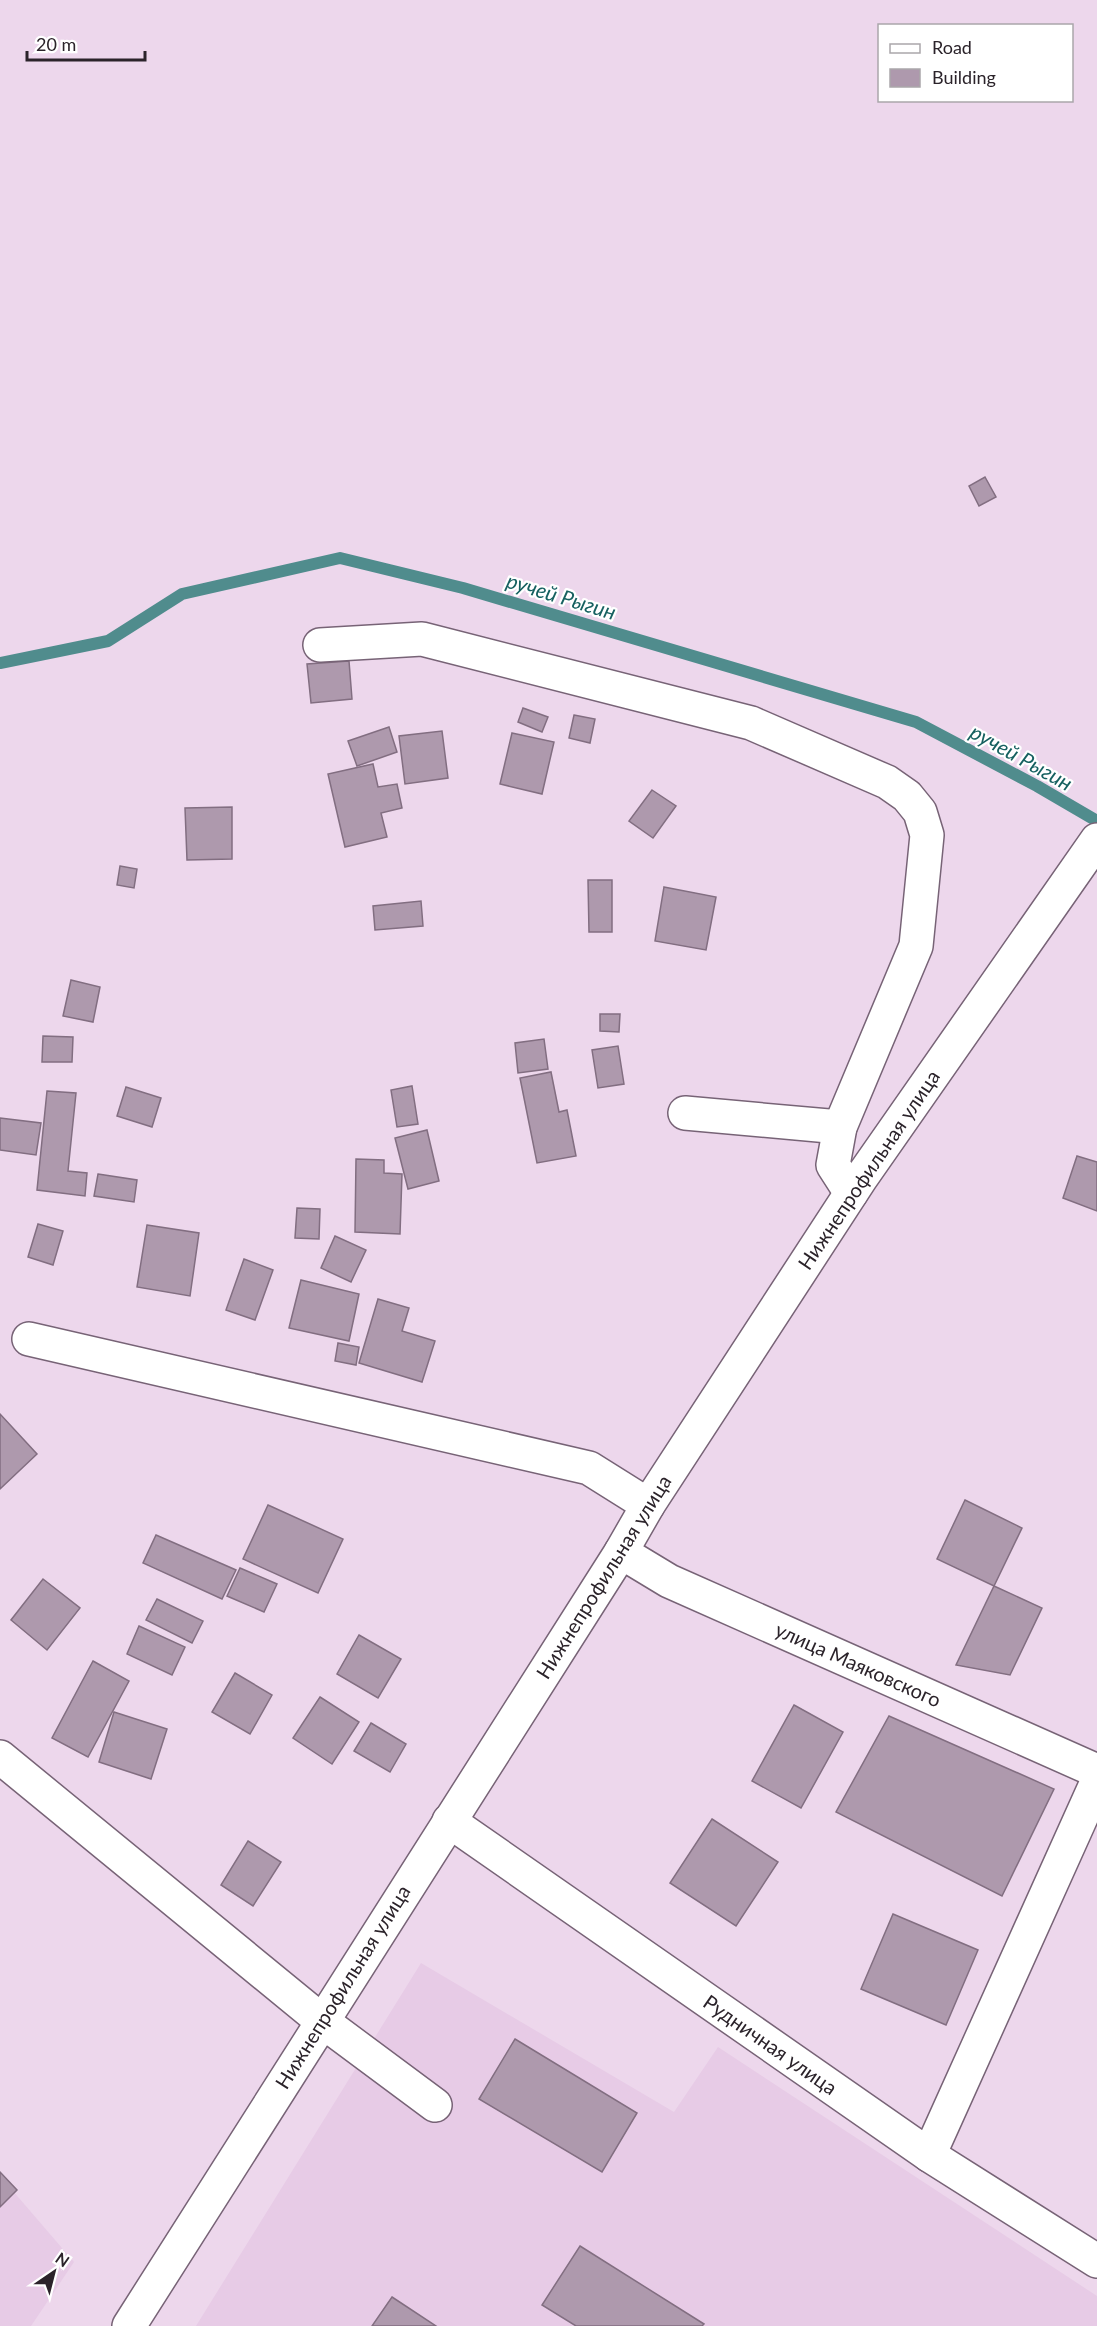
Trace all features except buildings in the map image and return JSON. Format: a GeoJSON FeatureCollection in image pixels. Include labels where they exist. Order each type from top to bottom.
{"type":"FeatureCollection","features":[{"type":"Feature","properties":{"kind":"street"},"geometry":{"type":"LineString","coordinates":[[320,645],[422,639],[751,723],[887,782],[907,796],[920,812],[927,835],[916,946],[840,1127],[833,1165],[851,1193]]}},
{"type":"Feature","properties":{"kind":"street","name":"Нижнепрофильная улица"},"geometry":{"type":"LineString","coordinates":[[129,2326],[621,1552],[648,1505],[851,1193],[1077,872],[1097,840]]}},
{"type":"Feature","properties":{"kind":"street"},"geometry":{"type":"LineString","coordinates":[[685,1113],[840,1127]]}},
{"type":"Feature","properties":{"kind":"street"},"geometry":{"type":"LineString","coordinates":[[29,1339],[589,1468],[648,1505]]}},
{"type":"Feature","properties":{"kind":"street","name":"улица Маяковского"},"geometry":{"type":"LineString","coordinates":[[621,1552],[669,1581],[1097,1771]]}},
{"type":"Feature","properties":{"kind":"street"},"geometry":{"type":"LineString","coordinates":[[0,1757],[322,2021],[435,2105]]}},
{"type":"Feature","properties":{"kind":"street"},"geometry":{"type":"LineString","coordinates":[[929,2155],[1097,1782]]}},
{"type":"Feature","properties":{"kind":"street","name":"Рудничная улица"},"geometry":{"type":"LineString","coordinates":[[449,1821],[929,2155],[1097,2261]]}},
{"type":"Feature","properties":{"kind":"shaded area"},"geometry":{"type":"Polygon","coordinates":[[[421,1963],[674,2112],[718,2047],[1097,2296],[1097,2326],[196,2326],[421,1963]]]}},
{"type":"Feature","properties":{"kind":"shaded area"},"geometry":{"type":"Polygon","coordinates":[[[0,2176],[74,2262],[31,2326],[0,2326],[0,2176]]]}},
{"type":"Feature","properties":{"kind":"waterway","name":"ручей Рыгин"},"geometry":{"type":"LineString","coordinates":[[0,663],[108,641],[182,594],[340,558],[463,588],[916,722],[1037,786],[1097,821]]}}]}
